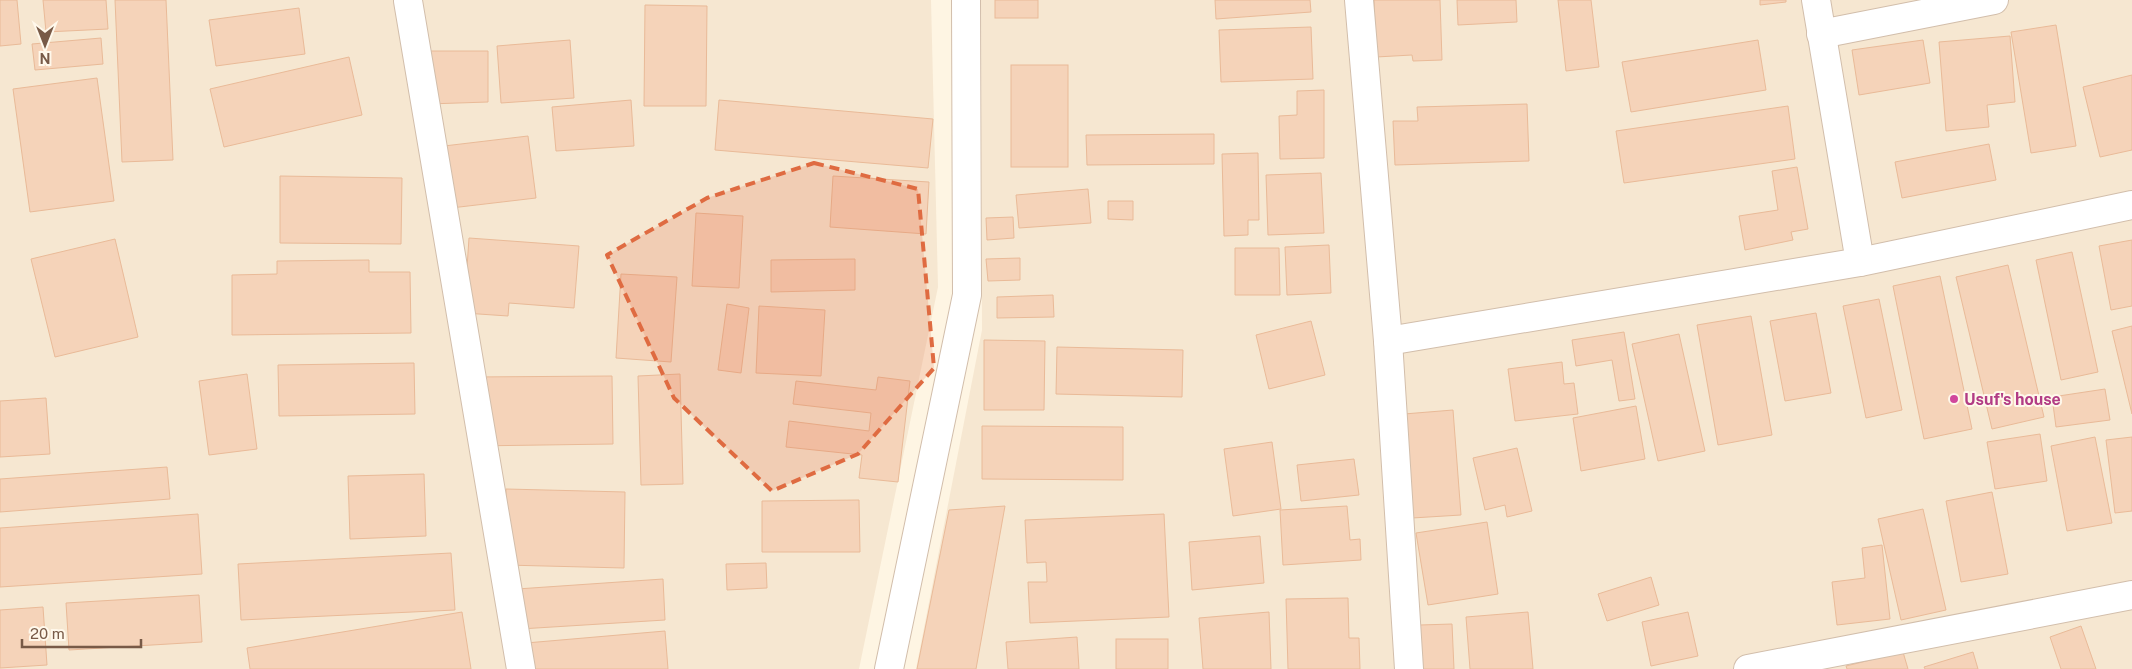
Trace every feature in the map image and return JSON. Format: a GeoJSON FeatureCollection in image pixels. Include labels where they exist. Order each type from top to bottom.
{"type":"FeatureCollection","features":[{"type":"Feature","properties":{"kind":"street"},"geometry":{"type":"LineString","coordinates":[[889,669],[967,295],[966,0]]}},
{"type":"Feature","properties":{"kind":"street"},"geometry":{"type":"LineString","coordinates":[[1359,0],[1388,341],[1409,669]]}},
{"type":"Feature","properties":{"kind":"street"},"geometry":{"type":"LineString","coordinates":[[1816,0],[1860,262]]}},
{"type":"Feature","properties":{"kind":"street"},"geometry":{"type":"LineString","coordinates":[[1821,34],[1994,0]]}},
{"type":"Feature","properties":{"kind":"street"},"geometry":{"type":"LineString","coordinates":[[408,1],[521,669]]}},
{"type":"Feature","properties":{"kind":"street"},"geometry":{"type":"LineString","coordinates":[[1388,341],[1860,262],[2132,205]]}},
{"type":"Feature","properties":{"kind":"street"},"geometry":{"type":"LineString","coordinates":[[1748,669],[2132,595]]}},
{"type":"Feature","properties":{"kind":"highlighted area"},"geometry":{"type":"Polygon","coordinates":[[[814,163],[918,189],[934,368],[858,454],[772,491],[674,398],[607,255],[707,198],[814,163]]]}},
{"type":"Feature","properties":{"kind":"shaded area"},"geometry":{"type":"Polygon","coordinates":[[[0,0],[931,0],[938,287],[859,669],[0,669],[0,0]]]}},
{"type":"Feature","properties":{"kind":"shaded area"},"geometry":{"type":"Polygon","coordinates":[[[981,0],[2132,0],[2132,669],[916,669],[982,330],[981,0]]]}},
{"type":"Feature","properties":{"kind":"building"},"geometry":{"type":"Polygon","coordinates":[[[0,0],[17,0],[21,44],[0,46],[0,0]]]}},
{"type":"Feature","properties":{"kind":"building"},"geometry":{"type":"Polygon","coordinates":[[[43,0],[106,0],[108,29],[46,32],[43,0]]]}},
{"type":"Feature","properties":{"kind":"building"},"geometry":{"type":"Polygon","coordinates":[[[115,0],[166,0],[173,160],[122,162],[115,0]]]}},
{"type":"Feature","properties":{"kind":"building"},"geometry":{"type":"Polygon","coordinates":[[[995,0],[1038,0],[1038,18],[995,18],[995,0]]]}},
{"type":"Feature","properties":{"kind":"building"},"geometry":{"type":"Polygon","coordinates":[[[1215,0],[1310,0],[1311,12],[1216,19],[1215,0]]]}},
{"type":"Feature","properties":{"kind":"building"},"geometry":{"type":"Polygon","coordinates":[[[1374,0],[1440,0],[1442,60],[1413,61],[1412,55],[1376,57],[1374,0]]]}},
{"type":"Feature","properties":{"kind":"building"},"geometry":{"type":"Polygon","coordinates":[[[1457,0],[1516,0],[1517,22],[1458,25],[1457,0]]]}},
{"type":"Feature","properties":{"kind":"building"},"geometry":{"type":"Polygon","coordinates":[[[1558,0],[1591,0],[1599,67],[1566,71],[1558,0]]]}},
{"type":"Feature","properties":{"kind":"building"},"geometry":{"type":"Polygon","coordinates":[[[1760,0],[1786,0],[1786,2],[1760,5],[1760,0]]]}},
{"type":"Feature","properties":{"kind":"building"},"geometry":{"type":"Polygon","coordinates":[[[645,5],[707,6],[706,106],[644,106],[645,5]]]}},
{"type":"Feature","properties":{"kind":"building"},"geometry":{"type":"Polygon","coordinates":[[[299,8],[305,54],[216,66],[209,20],[299,8]]]}},
{"type":"Feature","properties":{"kind":"building"},"geometry":{"type":"Polygon","coordinates":[[[2056,25],[2076,146],[2031,153],[2011,32],[2056,25]]]}},
{"type":"Feature","properties":{"kind":"building"},"geometry":{"type":"Polygon","coordinates":[[[1311,27],[1313,79],[1221,82],[1219,30],[1311,27]]]}},
{"type":"Feature","properties":{"kind":"building"},"geometry":{"type":"Polygon","coordinates":[[[2010,36],[2015,102],[1987,105],[1989,127],[1946,131],[1939,42],[2010,36]]]}},
{"type":"Feature","properties":{"kind":"building"},"geometry":{"type":"Polygon","coordinates":[[[101,38],[103,64],[35,70],[32,44],[101,38]]]}},
{"type":"Feature","properties":{"kind":"building"},"geometry":{"type":"Polygon","coordinates":[[[570,40],[574,98],[501,103],[497,46],[570,40]]]}},
{"type":"Feature","properties":{"kind":"building"},"geometry":{"type":"Polygon","coordinates":[[[1758,40],[1766,90],[1631,112],[1622,62],[1758,40]]]}},
{"type":"Feature","properties":{"kind":"building"},"geometry":{"type":"Polygon","coordinates":[[[1923,40],[1930,83],[1859,95],[1852,50],[1923,40]]]}},
{"type":"Feature","properties":{"kind":"building"},"geometry":{"type":"Polygon","coordinates":[[[427,51],[488,51],[488,102],[428,104],[427,51]]]}},
{"type":"Feature","properties":{"kind":"building"},"geometry":{"type":"Polygon","coordinates":[[[349,57],[362,115],[224,147],[210,89],[349,57]]]}},
{"type":"Feature","properties":{"kind":"building"},"geometry":{"type":"Polygon","coordinates":[[[1011,65],[1068,65],[1068,167],[1011,167],[1011,65]]]}},
{"type":"Feature","properties":{"kind":"building"},"geometry":{"type":"Polygon","coordinates":[[[2132,75],[2132,150],[2100,157],[2083,87],[2132,75]]]}},
{"type":"Feature","properties":{"kind":"building"},"geometry":{"type":"Polygon","coordinates":[[[97,78],[114,201],[30,212],[13,89],[97,78]]]}},
{"type":"Feature","properties":{"kind":"building"},"geometry":{"type":"Polygon","coordinates":[[[1324,90],[1324,158],[1280,159],[1279,116],[1297,115],[1297,91],[1324,90]]]}},
{"type":"Feature","properties":{"kind":"building"},"geometry":{"type":"Polygon","coordinates":[[[631,100],[634,146],[556,151],[552,107],[631,100]]]}},
{"type":"Feature","properties":{"kind":"building"},"geometry":{"type":"Polygon","coordinates":[[[719,100],[933,119],[928,168],[715,150],[719,100]]]}},
{"type":"Feature","properties":{"kind":"building"},"geometry":{"type":"Polygon","coordinates":[[[1527,104],[1529,161],[1395,165],[1393,121],[1418,121],[1417,107],[1527,104]]]}},
{"type":"Feature","properties":{"kind":"building"},"geometry":{"type":"Polygon","coordinates":[[[1788,106],[1795,159],[1624,183],[1616,131],[1788,106]]]}},
{"type":"Feature","properties":{"kind":"building"},"geometry":{"type":"Polygon","coordinates":[[[1214,134],[1214,164],[1087,165],[1086,135],[1214,134]]]}},
{"type":"Feature","properties":{"kind":"building"},"geometry":{"type":"Polygon","coordinates":[[[528,136],[536,198],[451,208],[444,146],[528,136]]]}},
{"type":"Feature","properties":{"kind":"building"},"geometry":{"type":"Polygon","coordinates":[[[1989,144],[1996,180],[1902,198],[1895,162],[1989,144]]]}},
{"type":"Feature","properties":{"kind":"building"},"geometry":{"type":"Polygon","coordinates":[[[1258,153],[1259,220],[1248,220],[1248,235],[1224,236],[1222,154],[1258,153]]]}},
{"type":"Feature","properties":{"kind":"building"},"geometry":{"type":"Polygon","coordinates":[[[1797,167],[1808,229],[1791,232],[1793,240],[1745,250],[1739,216],[1778,210],[1772,171],[1797,167]]]}},
{"type":"Feature","properties":{"kind":"building"},"geometry":{"type":"Polygon","coordinates":[[[1321,173],[1324,233],[1268,235],[1266,175],[1321,173]]]}},
{"type":"Feature","properties":{"kind":"building"},"geometry":{"type":"Polygon","coordinates":[[[280,176],[402,178],[401,244],[280,243],[280,176]]]}},
{"type":"Feature","properties":{"kind":"building"},"geometry":{"type":"Polygon","coordinates":[[[833,176],[929,182],[926,234],[830,227],[833,176]]]}},
{"type":"Feature","properties":{"kind":"building"},"geometry":{"type":"Polygon","coordinates":[[[1088,189],[1091,223],[1019,228],[1016,195],[1088,189]]]}},
{"type":"Feature","properties":{"kind":"building"},"geometry":{"type":"Polygon","coordinates":[[[1108,201],[1133,201],[1133,220],[1108,219],[1108,201]]]}},
{"type":"Feature","properties":{"kind":"building"},"geometry":{"type":"Polygon","coordinates":[[[696,213],[743,216],[739,288],[692,286],[696,213]]]}},
{"type":"Feature","properties":{"kind":"building"},"geometry":{"type":"Polygon","coordinates":[[[1013,217],[1014,238],[987,240],[986,218],[1013,217]]]}},
{"type":"Feature","properties":{"kind":"building"},"geometry":{"type":"Polygon","coordinates":[[[469,238],[579,246],[574,308],[509,303],[508,316],[464,313],[469,238]]]}},
{"type":"Feature","properties":{"kind":"building"},"geometry":{"type":"Polygon","coordinates":[[[115,239],[138,337],[55,357],[31,259],[115,239]]]}},
{"type":"Feature","properties":{"kind":"building"},"geometry":{"type":"Polygon","coordinates":[[[2132,240],[2132,306],[2111,310],[2099,246],[2132,240]]]}},
{"type":"Feature","properties":{"kind":"building"},"geometry":{"type":"Polygon","coordinates":[[[1329,245],[1331,293],[1287,295],[1285,247],[1329,245]]]}},
{"type":"Feature","properties":{"kind":"building"},"geometry":{"type":"Polygon","coordinates":[[[1235,248],[1279,248],[1280,295],[1235,295],[1235,248]]]}},
{"type":"Feature","properties":{"kind":"building"},"geometry":{"type":"Polygon","coordinates":[[[2072,252],[2098,372],[2061,380],[2036,260],[2072,252]]]}},
{"type":"Feature","properties":{"kind":"building"},"geometry":{"type":"Polygon","coordinates":[[[1020,258],[1020,280],[988,281],[986,259],[1020,258]]]}},
{"type":"Feature","properties":{"kind":"building"},"geometry":{"type":"Polygon","coordinates":[[[855,259],[855,290],[771,292],[771,260],[855,259]]]}},
{"type":"Feature","properties":{"kind":"building"},"geometry":{"type":"Polygon","coordinates":[[[369,260],[369,272],[410,272],[411,333],[232,335],[232,275],[277,274],[277,261],[369,260]]]}},
{"type":"Feature","properties":{"kind":"building"},"geometry":{"type":"Polygon","coordinates":[[[2008,265],[2044,417],[1992,429],[1956,277],[2008,265]]]}},
{"type":"Feature","properties":{"kind":"building"},"geometry":{"type":"Polygon","coordinates":[[[621,274],[677,277],[671,362],[616,358],[621,274]]]}},
{"type":"Feature","properties":{"kind":"building"},"geometry":{"type":"Polygon","coordinates":[[[1940,276],[1972,429],[1924,439],[1893,286],[1940,276]]]}},
{"type":"Feature","properties":{"kind":"building"},"geometry":{"type":"Polygon","coordinates":[[[1053,295],[1054,317],[997,318],[997,297],[1053,295]]]}},
{"type":"Feature","properties":{"kind":"building"},"geometry":{"type":"Polygon","coordinates":[[[1879,299],[1902,410],[1866,418],[1843,306],[1879,299]]]}},
{"type":"Feature","properties":{"kind":"building"},"geometry":{"type":"Polygon","coordinates":[[[727,304],[749,308],[741,373],[718,370],[727,304]]]}},
{"type":"Feature","properties":{"kind":"building"},"geometry":{"type":"Polygon","coordinates":[[[759,306],[825,310],[821,376],[756,373],[759,306]]]}},
{"type":"Feature","properties":{"kind":"building"},"geometry":{"type":"Polygon","coordinates":[[[1816,313],[1831,393],[1785,401],[1770,321],[1816,313]]]}},
{"type":"Feature","properties":{"kind":"building"},"geometry":{"type":"Polygon","coordinates":[[[1751,316],[1772,435],[1718,445],[1697,325],[1751,316]]]}},
{"type":"Feature","properties":{"kind":"building"},"geometry":{"type":"Polygon","coordinates":[[[1311,321],[1325,375],[1269,389],[1256,335],[1311,321]]]}},
{"type":"Feature","properties":{"kind":"building"},"geometry":{"type":"Polygon","coordinates":[[[2132,326],[2132,414],[2112,331],[2132,326]]]}},
{"type":"Feature","properties":{"kind":"building"},"geometry":{"type":"Polygon","coordinates":[[[1624,332],[1635,399],[1619,401],[1612,360],[1576,366],[1572,340],[1624,332]]]}},
{"type":"Feature","properties":{"kind":"building"},"geometry":{"type":"Polygon","coordinates":[[[1679,334],[1705,451],[1658,461],[1632,344],[1679,334]]]}},
{"type":"Feature","properties":{"kind":"building"},"geometry":{"type":"Polygon","coordinates":[[[984,340],[1045,341],[1044,410],[984,410],[984,340]]]}},
{"type":"Feature","properties":{"kind":"building"},"geometry":{"type":"Polygon","coordinates":[[[1057,347],[1183,350],[1182,397],[1056,394],[1057,347]]]}},
{"type":"Feature","properties":{"kind":"building"},"geometry":{"type":"Polygon","coordinates":[[[1562,362],[1564,384],[1574,383],[1578,414],[1515,421],[1508,369],[1562,362]]]}},
{"type":"Feature","properties":{"kind":"building"},"geometry":{"type":"Polygon","coordinates":[[[414,363],[415,414],[279,416],[278,365],[414,363]]]}},
{"type":"Feature","properties":{"kind":"building"},"geometry":{"type":"Polygon","coordinates":[[[247,374],[257,449],[209,455],[199,381],[247,374]]]}},
{"type":"Feature","properties":{"kind":"building"},"geometry":{"type":"Polygon","coordinates":[[[680,374],[683,484],[641,485],[638,376],[680,374]]]}},
{"type":"Feature","properties":{"kind":"building"},"geometry":{"type":"Polygon","coordinates":[[[612,376],[613,444],[474,446],[473,377],[612,376]]]}},
{"type":"Feature","properties":{"kind":"building"},"geometry":{"type":"Polygon","coordinates":[[[878,377],[910,381],[898,482],[859,478],[862,455],[786,447],[789,421],[869,431],[871,413],[793,404],[796,381],[876,390],[878,377]]]}},
{"type":"Feature","properties":{"kind":"building"},"geometry":{"type":"Polygon","coordinates":[[[2105,389],[2110,420],[2056,427],[2052,397],[2105,389]]]}},
{"type":"Feature","properties":{"kind":"building"},"geometry":{"type":"Polygon","coordinates":[[[46,398],[50,454],[0,457],[0,401],[46,398]]]}},
{"type":"Feature","properties":{"kind":"building"},"geometry":{"type":"Polygon","coordinates":[[[1636,406],[1645,459],[1581,471],[1573,418],[1636,406]]]}},
{"type":"Feature","properties":{"kind":"building"},"geometry":{"type":"Polygon","coordinates":[[[1453,410],[1461,515],[1412,518],[1404,414],[1453,410]]]}},
{"type":"Feature","properties":{"kind":"building"},"geometry":{"type":"Polygon","coordinates":[[[982,426],[1123,427],[1123,480],[982,479],[982,426]]]}},
{"type":"Feature","properties":{"kind":"building"},"geometry":{"type":"Polygon","coordinates":[[[2040,434],[2047,481],[1995,489],[1987,442],[2040,434]]]}},
{"type":"Feature","properties":{"kind":"building"},"geometry":{"type":"Polygon","coordinates":[[[2095,437],[2112,523],[2067,531],[2051,446],[2095,437]]]}},
{"type":"Feature","properties":{"kind":"building"},"geometry":{"type":"Polygon","coordinates":[[[2132,437],[2132,511],[2115,513],[2106,440],[2132,437]]]}},
{"type":"Feature","properties":{"kind":"building"},"geometry":{"type":"Polygon","coordinates":[[[1272,442],[1281,509],[1233,516],[1224,449],[1272,442]]]}},
{"type":"Feature","properties":{"kind":"building"},"geometry":{"type":"Polygon","coordinates":[[[1517,448],[1532,511],[1507,517],[1505,505],[1485,510],[1473,458],[1517,448]]]}},
{"type":"Feature","properties":{"kind":"building"},"geometry":{"type":"Polygon","coordinates":[[[1354,459],[1359,495],[1301,501],[1297,465],[1354,459]]]}},
{"type":"Feature","properties":{"kind":"building"},"geometry":{"type":"Polygon","coordinates":[[[167,467],[170,499],[0,512],[0,479],[167,467]]]}},
{"type":"Feature","properties":{"kind":"building"},"geometry":{"type":"Polygon","coordinates":[[[424,474],[426,536],[350,539],[348,476],[424,474]]]}},
{"type":"Feature","properties":{"kind":"building"},"geometry":{"type":"Polygon","coordinates":[[[506,489],[625,492],[624,568],[505,565],[506,489]]]}},
{"type":"Feature","properties":{"kind":"building"},"geometry":{"type":"Polygon","coordinates":[[[1992,492],[2008,574],[1961,582],[1946,501],[1992,492]]]}},
{"type":"Feature","properties":{"kind":"building"},"geometry":{"type":"Polygon","coordinates":[[[859,500],[860,552],[762,552],[762,501],[859,500]]]}},
{"type":"Feature","properties":{"kind":"building"},"geometry":{"type":"Polygon","coordinates":[[[1005,506],[976,669],[917,669],[949,510],[1005,506]]]}},
{"type":"Feature","properties":{"kind":"building"},"geometry":{"type":"Polygon","coordinates":[[[1347,506],[1350,540],[1360,539],[1361,560],[1283,565],[1280,510],[1347,506]]]}},
{"type":"Feature","properties":{"kind":"building"},"geometry":{"type":"Polygon","coordinates":[[[1923,509],[1946,610],[1901,620],[1878,519],[1923,509]]]}},
{"type":"Feature","properties":{"kind":"building"},"geometry":{"type":"Polygon","coordinates":[[[198,514],[202,574],[0,587],[0,528],[198,514]]]}},
{"type":"Feature","properties":{"kind":"building"},"geometry":{"type":"Polygon","coordinates":[[[1164,514],[1169,617],[1030,623],[1028,582],[1047,582],[1046,562],[1027,563],[1025,520],[1164,514]]]}},
{"type":"Feature","properties":{"kind":"building"},"geometry":{"type":"Polygon","coordinates":[[[1487,522],[1498,594],[1428,605],[1416,533],[1487,522]]]}},
{"type":"Feature","properties":{"kind":"building"},"geometry":{"type":"Polygon","coordinates":[[[1260,536],[1264,583],[1192,590],[1189,542],[1260,536]]]}},
{"type":"Feature","properties":{"kind":"building"},"geometry":{"type":"Polygon","coordinates":[[[1882,545],[1890,619],[1837,625],[1832,582],[1865,578],[1862,548],[1882,545]]]}},
{"type":"Feature","properties":{"kind":"building"},"geometry":{"type":"Polygon","coordinates":[[[451,553],[455,610],[241,620],[238,564],[451,553]]]}},
{"type":"Feature","properties":{"kind":"building"},"geometry":{"type":"Polygon","coordinates":[[[766,563],[767,588],[727,590],[726,564],[766,563]]]}},
{"type":"Feature","properties":{"kind":"building"},"geometry":{"type":"Polygon","coordinates":[[[1651,577],[1659,605],[1607,621],[1598,594],[1651,577]]]}},
{"type":"Feature","properties":{"kind":"building"},"geometry":{"type":"Polygon","coordinates":[[[663,579],[665,620],[520,629],[517,589],[663,579]]]}},
{"type":"Feature","properties":{"kind":"building"},"geometry":{"type":"Polygon","coordinates":[[[199,595],[202,642],[69,650],[66,603],[199,595]]]}},
{"type":"Feature","properties":{"kind":"building"},"geometry":{"type":"Polygon","coordinates":[[[1348,598],[1349,638],[1359,638],[1360,669],[1288,669],[1286,599],[1348,598]]]}},
{"type":"Feature","properties":{"kind":"building"},"geometry":{"type":"Polygon","coordinates":[[[43,607],[47,665],[0,668],[0,610],[43,607]]]}},
{"type":"Feature","properties":{"kind":"building"},"geometry":{"type":"Polygon","coordinates":[[[462,612],[471,669],[250,669],[247,648],[462,612]]]}},
{"type":"Feature","properties":{"kind":"building"},"geometry":{"type":"Polygon","coordinates":[[[1269,612],[1271,669],[1203,669],[1199,618],[1269,612]]]}},
{"type":"Feature","properties":{"kind":"building"},"geometry":{"type":"Polygon","coordinates":[[[1528,612],[1533,669],[1470,669],[1466,617],[1528,612]]]}},
{"type":"Feature","properties":{"kind":"building"},"geometry":{"type":"Polygon","coordinates":[[[1688,612],[1698,656],[1651,666],[1642,622],[1688,612]]]}},
{"type":"Feature","properties":{"kind":"building"},"geometry":{"type":"Polygon","coordinates":[[[1452,624],[1454,669],[1421,669],[1420,625],[1452,624]]]}},
{"type":"Feature","properties":{"kind":"building"},"geometry":{"type":"Polygon","coordinates":[[[2081,626],[2096,669],[2061,669],[2050,637],[2081,626]]]}},
{"type":"Feature","properties":{"kind":"building"},"geometry":{"type":"Polygon","coordinates":[[[665,631],[668,669],[528,669],[526,643],[665,631]]]}},
{"type":"Feature","properties":{"kind":"building"},"geometry":{"type":"Polygon","coordinates":[[[1077,637],[1079,669],[1008,669],[1006,642],[1077,637]]]}},
{"type":"Feature","properties":{"kind":"building"},"geometry":{"type":"Polygon","coordinates":[[[1116,639],[1168,639],[1168,669],[1116,669],[1116,639]]]}},
{"type":"Feature","properties":{"kind":"building"},"geometry":{"type":"Polygon","coordinates":[[[1903,652],[1908,669],[1847,669],[1846,666],[1903,652]]]}},
{"type":"Feature","properties":{"kind":"building"},"geometry":{"type":"Polygon","coordinates":[[[1973,652],[1978,669],[1925,669],[1924,667],[1973,652]]]}},
{"type":"Feature","properties":{"kind":"place","name":"Usuf's house"},"geometry":{"type":"Point","coordinates":[1954,399]}}]}
